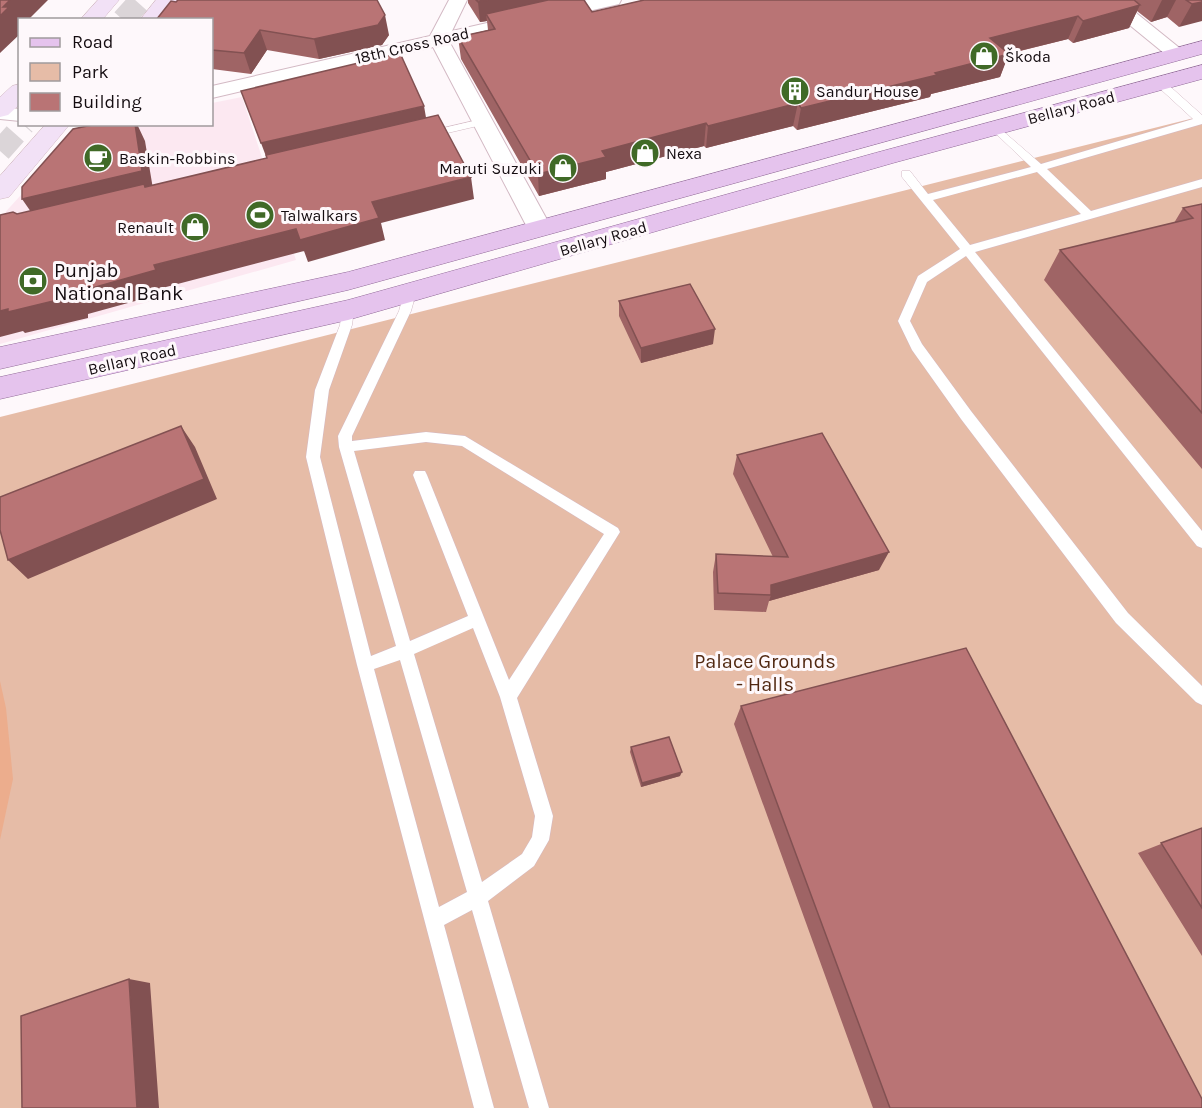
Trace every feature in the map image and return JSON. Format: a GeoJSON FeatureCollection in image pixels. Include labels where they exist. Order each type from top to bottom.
{"type":"FeatureCollection","features":[{"type":"Feature","properties":{"kind":"main road"},"geometry":{"type":"LineString","coordinates":[[92,18],[109,0]]}},
{"type":"Feature","properties":{"kind":"main road"},"geometry":{"type":"LineString","coordinates":[[152,18],[167,0]]}},
{"type":"Feature","properties":{"kind":"main road","name":"Bellary Road"},"geometry":{"type":"LineString","coordinates":[[0,358],[348,282],[539,227],[1202,47]]}},
{"type":"Feature","properties":{"kind":"main road","name":"Bellary Road"},"geometry":{"type":"LineString","coordinates":[[0,388],[348,310],[996,128],[1200,74]]}},
{"type":"Feature","properties":{"kind":"main road"},"geometry":{"type":"LineString","coordinates":[[0,112],[18,93]]}},
{"type":"Feature","properties":{"kind":"main road"},"geometry":{"type":"LineString","coordinates":[[0,191],[57,126]]}},
{"type":"Feature","properties":{"kind":"street"},"geometry":{"type":"LineString","coordinates":[[458,0],[438,39],[539,227]]}},
{"type":"Feature","properties":{"kind":"street","name":"18th Cross Road"},"geometry":{"type":"LineString","coordinates":[[213,92],[612,0]]}},
{"type":"Feature","properties":{"kind":"street"},"geometry":{"type":"LineString","coordinates":[[1108,0],[1177,54]]}},
{"type":"Feature","properties":{"kind":"street"},"geometry":{"type":"LineString","coordinates":[[0,112],[18,114]]}},
{"type":"Feature","properties":{"kind":"lane"},"geometry":{"type":"LineString","coordinates":[[1160,83],[1201,120]]}},
{"type":"Feature","properties":{"kind":"lane"},"geometry":{"type":"LineString","coordinates":[[926,198],[1039,168],[1201,120]]}},
{"type":"Feature","properties":{"kind":"lane"},"geometry":{"type":"LineString","coordinates":[[417,137],[482,122]]}},
{"type":"Feature","properties":{"kind":"lane"},"geometry":{"type":"LineString","coordinates":[[996,128],[1089,215]]}},
{"type":"Feature","properties":{"kind":"lane"},"geometry":{"type":"LineString","coordinates":[[906,174],[1202,542]]}},
{"type":"Feature","properties":{"kind":"lane"},"geometry":{"type":"LineString","coordinates":[[1202,183],[967,250],[922,279],[904,321],[917,347],[966,415],[1122,618],[1202,697]]}},
{"type":"Feature","properties":{"kind":"lane"},"geometry":{"type":"LineString","coordinates":[[410,293],[405,310],[345,436],[346,447],[539,1108]]}},
{"type":"Feature","properties":{"kind":"lane"},"geometry":{"type":"LineString","coordinates":[[348,310],[346,324],[322,390],[313,457],[365,664],[484,1108]]}},
{"type":"Feature","properties":{"kind":"lane"},"geometry":{"type":"LineString","coordinates":[[346,447],[426,437],[465,441],[613,532],[508,697]]}},
{"type":"Feature","properties":{"kind":"lane"},"geometry":{"type":"LineString","coordinates":[[420,476],[508,697],[544,816],[540,840],[528,860],[477,897],[434,920]]}},
{"type":"Feature","properties":{"kind":"lane"},"geometry":{"type":"LineString","coordinates":[[365,664],[404,651],[477,619]]}},
{"type":"Feature","properties":{"kind":"shaded area"},"geometry":{"type":"Polygon","coordinates":[[[242,97],[296,260],[0,344],[0,218],[81,129],[95,126],[213,126],[213,103],[242,97]]]}},
{"type":"Feature","properties":{"kind":"shaded area"},"geometry":{"type":"Polygon","coordinates":[[[0,681],[6,708],[13,779],[0,840],[0,681]]]}},
{"type":"Feature","properties":{"kind":"green space","name":"Palace Grounds - Halls"},"geometry":{"type":"Polygon","coordinates":[[[1202,116],[1202,1108],[0,1108],[0,417],[1202,116]]]}},
{"type":"Feature","properties":{"kind":"building"},"geometry":{"type":"Polygon","coordinates":[[[0,0],[10,0],[3,7],[9,7],[0,16],[0,0]]]}},
{"type":"Feature","properties":{"kind":"building"},"geometry":{"type":"Polygon","coordinates":[[[178,0],[377,0],[385,15],[378,25],[314,39],[260,30],[244,53],[213,50],[213,18],[158,18],[171,1],[178,0]]]}},
{"type":"Feature","properties":{"kind":"building"},"geometry":{"type":"Polygon","coordinates":[[[548,0],[584,0],[592,12],[644,0],[1134,0],[1140,5],[1083,21],[1078,16],[990,38],[1009,54],[935,73],[937,75],[801,108],[798,103],[708,126],[706,123],[602,151],[606,157],[538,174],[458,37],[495,29],[486,14],[548,0]]]}},
{"type":"Feature","properties":{"kind":"building"},"geometry":{"type":"Polygon","coordinates":[[[1186,0],[1202,0],[1202,2],[1192,4],[1186,0]]]}},
{"type":"Feature","properties":{"kind":"building"},"geometry":{"type":"Polygon","coordinates":[[[400,53],[424,106],[261,143],[241,91],[400,53]]]}},
{"type":"Feature","properties":{"kind":"building"},"geometry":{"type":"Polygon","coordinates":[[[438,115],[471,177],[372,202],[379,218],[300,240],[296,229],[154,265],[156,270],[74,293],[74,296],[8,312],[8,309],[0,311],[0,215],[13,212],[17,214],[144,184],[145,187],[267,158],[266,155],[438,115]]]}},
{"type":"Feature","properties":{"kind":"building"},"geometry":{"type":"Polygon","coordinates":[[[87,126],[135,126],[142,171],[22,199],[22,187],[73,129],[87,126]]]}},
{"type":"Feature","properties":{"kind":"building"},"geometry":{"type":"Polygon","coordinates":[[[1202,204],[1202,413],[1060,250],[1193,218],[1183,208],[1202,204]]]}},
{"type":"Feature","properties":{"kind":"building"},"geometry":{"type":"Polygon","coordinates":[[[690,284],[715,329],[641,348],[619,301],[690,284]]]}},
{"type":"Feature","properties":{"kind":"building"},"geometry":{"type":"Polygon","coordinates":[[[181,426],[204,479],[8,560],[0,530],[0,497],[181,426]]]}},
{"type":"Feature","properties":{"kind":"building"},"geometry":{"type":"Polygon","coordinates":[[[822,433],[889,552],[771,585],[771,595],[718,593],[716,554],[788,557],[737,455],[822,433]]]}},
{"type":"Feature","properties":{"kind":"building"},"geometry":{"type":"Polygon","coordinates":[[[966,648],[1202,1099],[1202,1108],[890,1108],[741,706],[966,648]]]}},
{"type":"Feature","properties":{"kind":"building"},"geometry":{"type":"Polygon","coordinates":[[[669,737],[682,772],[642,783],[631,747],[669,737]]]}},
{"type":"Feature","properties":{"kind":"building"},"geometry":{"type":"Polygon","coordinates":[[[1202,828],[1202,908],[1161,843],[1202,828]]]}},
{"type":"Feature","properties":{"kind":"building"},"geometry":{"type":"Polygon","coordinates":[[[129,979],[137,1108],[22,1108],[21,1016],[129,979]]]}},
{"type":"Feature","properties":{"kind":"tunnel"},"geometry":{"type":"LineString","coordinates":[[125,18],[141,0]]}},
{"type":"Feature","properties":{"kind":"tunnel"},"geometry":{"type":"LineString","coordinates":[[0,151],[22,126]]}},
{"type":"Feature","properties":{"kind":"place","name":"Škoda"},"geometry":{"type":"Point","coordinates":[984,56]}},
{"type":"Feature","properties":{"kind":"place","name":"Sandur House"},"geometry":{"type":"Point","coordinates":[795,91]}},
{"type":"Feature","properties":{"kind":"place","name":"Nexa"},"geometry":{"type":"Point","coordinates":[645,153]}},
{"type":"Feature","properties":{"kind":"place","name":"Baskin-Robbins"},"geometry":{"type":"Point","coordinates":[98,158]}},
{"type":"Feature","properties":{"kind":"place","name":"Maruti Suzuki"},"geometry":{"type":"Point","coordinates":[563,168]}},
{"type":"Feature","properties":{"kind":"place","name":"Talwalkars"},"geometry":{"type":"Point","coordinates":[260,215]}},
{"type":"Feature","properties":{"kind":"place","name":"Renault"},"geometry":{"type":"Point","coordinates":[195,227]}},
{"type":"Feature","properties":{"kind":"place","name":"Punjab National Bank"},"geometry":{"type":"Point","coordinates":[33,281]}}]}
